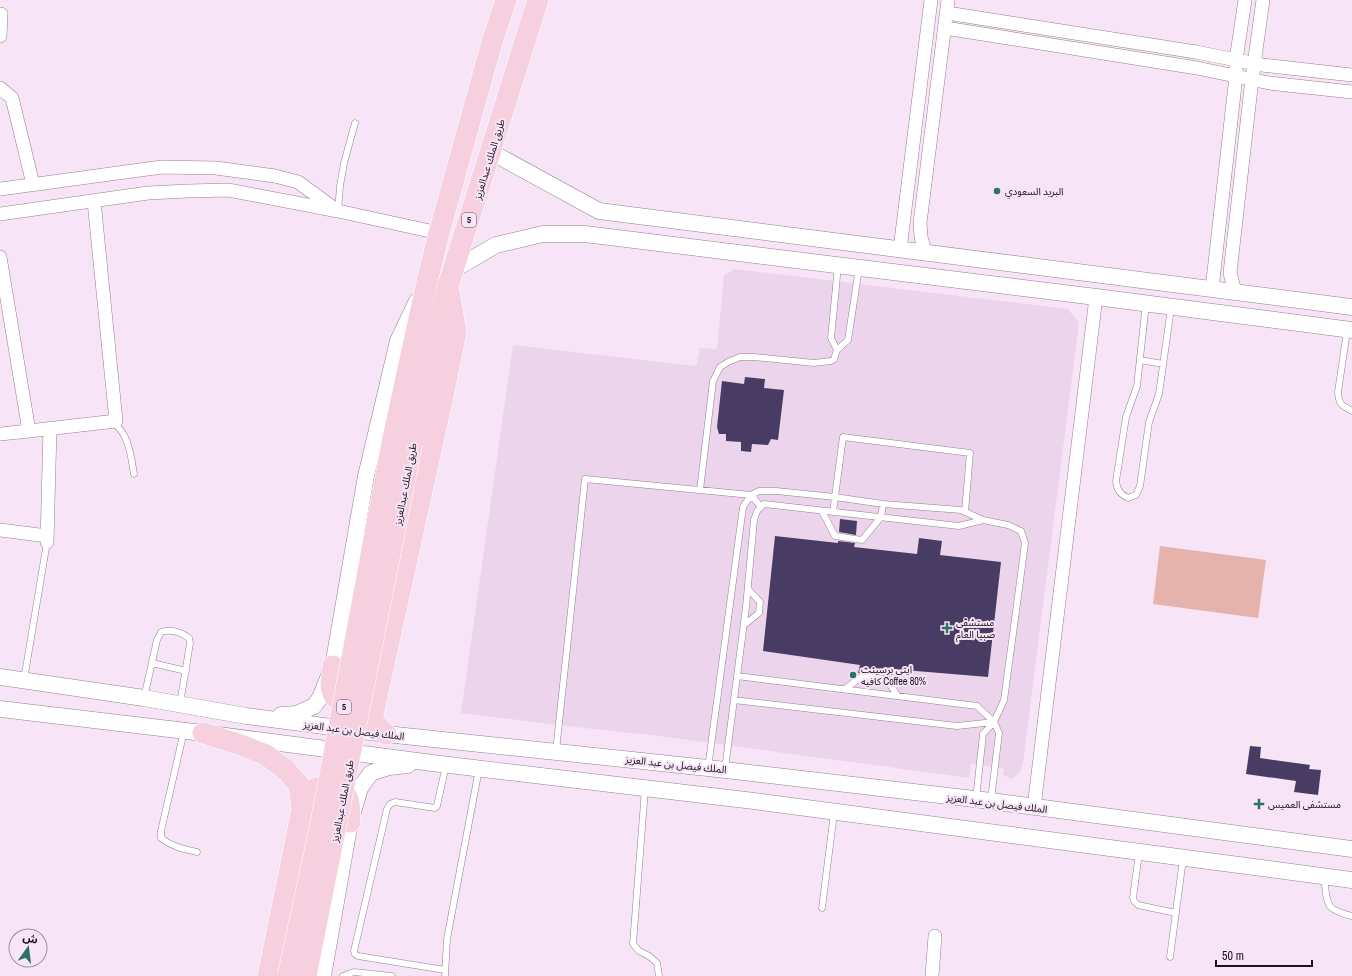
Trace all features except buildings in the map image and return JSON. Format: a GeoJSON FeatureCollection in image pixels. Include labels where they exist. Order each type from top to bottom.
{"type":"FeatureCollection","features":[{"type":"Feature","properties":{"kind":"highway","name":"طريق الملك عبدالعزيز"},"geometry":{"type":"LineString","coordinates":[[306,976],[403,440],[427,282],[439,233],[492,42],[506,0]]}},
{"type":"Feature","properties":{"kind":"highway","name":"طريق الملك عبدالعزيز"},"geometry":{"type":"LineString","coordinates":[[288,976],[321,823],[349,682],[403,440],[450,278],[538,0]]}},
{"type":"Feature","properties":{"kind":"highway"},"geometry":{"type":"LineString","coordinates":[[386,734],[372,721],[456,332],[450,278]]}},
{"type":"Feature","properties":{"kind":"highway"},"geometry":{"type":"LineString","coordinates":[[333,666],[331,686],[336,699],[342,703],[352,706],[368,700],[381,679]]}},
{"type":"Feature","properties":{"kind":"highway"},"geometry":{"type":"LineString","coordinates":[[193,732],[240,745],[266,756],[286,770],[299,785],[302,809]]}},
{"type":"Feature","properties":{"kind":"highway"},"geometry":{"type":"LineString","coordinates":[[268,976],[302,809],[306,798],[312,791],[322,786],[338,788],[348,799],[350,822]]}},
{"type":"Feature","properties":{"kind":"street"},"geometry":{"type":"LineString","coordinates":[[900,249],[931,0]]}},
{"type":"Feature","properties":{"kind":"street"},"geometry":{"type":"LineString","coordinates":[[1212,289],[1236,76],[1236,60],[1245,0]]}},
{"type":"Feature","properties":{"kind":"street"},"geometry":{"type":"LineString","coordinates":[[1235,292],[1230,273],[1252,79],[1263,0]]}},
{"type":"Feature","properties":{"kind":"street"},"geometry":{"type":"LineString","coordinates":[[925,252],[921,237],[920,223],[948,6],[1254,64],[1352,75]]}},
{"type":"Feature","properties":{"kind":"street"},"geometry":{"type":"LineString","coordinates":[[0,14],[0,36]]}},
{"type":"Feature","properties":{"kind":"street"},"geometry":{"type":"LineString","coordinates":[[945,28],[1189,67],[1269,82],[1352,92]]}},
{"type":"Feature","properties":{"kind":"street"},"geometry":{"type":"LineString","coordinates":[[0,88],[12,98],[33,184]]}},
{"type":"Feature","properties":{"kind":"street"},"geometry":{"type":"LineString","coordinates":[[491,152],[599,210],[1352,306]]}},
{"type":"Feature","properties":{"kind":"street"},"geometry":{"type":"LineString","coordinates":[[0,189],[162,167],[216,168],[275,176],[298,182],[338,211]]}},
{"type":"Feature","properties":{"kind":"street"},"geometry":{"type":"LineString","coordinates":[[0,214],[148,193],[228,190],[338,211],[439,233]]}},
{"type":"Feature","properties":{"kind":"street"},"geometry":{"type":"LineString","coordinates":[[0,434],[116,420],[94,201]]}},
{"type":"Feature","properties":{"kind":"street"},"geometry":{"type":"LineString","coordinates":[[450,278],[496,245],[543,234],[586,234],[1146,303],[1350,330]]}},
{"type":"Feature","properties":{"kind":"street"},"geometry":{"type":"LineString","coordinates":[[0,256],[29,431]]}},
{"type":"Feature","properties":{"kind":"street"},"geometry":{"type":"LineString","coordinates":[[246,716],[296,714],[314,706],[320,698],[333,666],[366,476],[398,341],[427,282]]}},
{"type":"Feature","properties":{"kind":"street"},"geometry":{"type":"LineString","coordinates":[[1034,807],[1096,297]]}},
{"type":"Feature","properties":{"kind":"street"},"geometry":{"type":"LineString","coordinates":[[0,530],[47,539],[50,428]]}},
{"type":"Feature","properties":{"kind":"street","name":"الملك فيصل بن عبد العزيز"},"geometry":{"type":"LineString","coordinates":[[0,677],[144,698],[246,716],[386,734],[556,751],[983,800],[1352,849]]}},
{"type":"Feature","properties":{"kind":"street"},"geometry":{"type":"LineString","coordinates":[[0,709],[439,764],[834,811],[1352,880]]}},
{"type":"Feature","properties":{"kind":"street"},"geometry":{"type":"LineString","coordinates":[[323,976],[350,822],[360,788],[371,773],[389,767],[439,764]]}},
{"type":"Feature","properties":{"kind":"street"},"geometry":{"type":"LineString","coordinates":[[932,976],[935,936]]}},
{"type":"Feature","properties":{"kind":"lane"},"geometry":{"type":"LineString","coordinates":[[338,211],[344,163],[354,123]]}},
{"type":"Feature","properties":{"kind":"lane"},"geometry":{"type":"LineString","coordinates":[[837,350],[831,338],[838,265]]}},
{"type":"Feature","properties":{"kind":"lane"},"geometry":{"type":"LineString","coordinates":[[700,490],[713,381],[720,367],[740,357],[814,363],[828,362],[834,359],[837,350],[848,340],[859,268]]}},
{"type":"Feature","properties":{"kind":"lane"},"geometry":{"type":"LineString","coordinates":[[1146,303],[1137,386],[1126,417],[1116,481],[1117,488],[1121,494],[1128,498],[1136,495],[1140,486],[1149,422],[1159,394],[1172,307]]}},
{"type":"Feature","properties":{"kind":"lane"},"geometry":{"type":"LineString","coordinates":[[1350,330],[1338,392],[1341,406],[1352,411]]}},
{"type":"Feature","properties":{"kind":"lane"},"geometry":{"type":"LineString","coordinates":[[1140,360],[1163,364]]}},
{"type":"Feature","properties":{"kind":"lane"},"geometry":{"type":"LineString","coordinates":[[110,421],[118,426],[125,437],[134,474]]}},
{"type":"Feature","properties":{"kind":"lane"},"geometry":{"type":"LineString","coordinates":[[833,512],[843,437],[970,453],[965,512]]}},
{"type":"Feature","properties":{"kind":"lane"},"geometry":{"type":"LineString","coordinates":[[556,751],[584,479],[751,495],[760,507]]}},
{"type":"Feature","properties":{"kind":"lane"},"geometry":{"type":"LineString","coordinates":[[708,768],[743,507],[751,495],[759,491],[776,491],[883,504],[961,510],[983,520],[1008,525],[1021,531],[1025,542],[1004,700],[994,722],[983,734],[983,800]]}},
{"type":"Feature","properties":{"kind":"lane"},"geometry":{"type":"LineString","coordinates":[[725,770],[744,625],[754,520],[760,507],[764,504],[959,526],[983,520]]}},
{"type":"Feature","properties":{"kind":"lane"},"geometry":{"type":"LineString","coordinates":[[822,511],[835,536],[862,540],[881,518],[883,504]]}},
{"type":"Feature","properties":{"kind":"lane"},"geometry":{"type":"LineString","coordinates":[[24,680],[47,539]]}},
{"type":"Feature","properties":{"kind":"lane"},"geometry":{"type":"LineString","coordinates":[[744,625],[759,613],[760,602],[748,590]]}},
{"type":"Feature","properties":{"kind":"lane"},"geometry":{"type":"LineString","coordinates":[[144,698],[157,640],[161,632],[167,630],[182,633],[189,638],[190,643],[180,704]]}},
{"type":"Feature","properties":{"kind":"lane"},"geometry":{"type":"LineString","coordinates":[[152,663],[186,671]]}},
{"type":"Feature","properties":{"kind":"lane"},"geometry":{"type":"LineString","coordinates":[[737,676],[977,706],[994,722],[999,733],[983,800]]}},
{"type":"Feature","properties":{"kind":"lane"},"geometry":{"type":"LineString","coordinates":[[844,689],[862,676],[886,679],[898,696]]}},
{"type":"Feature","properties":{"kind":"lane"},"geometry":{"type":"LineString","coordinates":[[734,700],[957,726],[994,722]]}},
{"type":"Feature","properties":{"kind":"lane"},"geometry":{"type":"LineString","coordinates":[[193,732],[161,831],[161,838],[179,848],[197,852]]}},
{"type":"Feature","properties":{"kind":"lane"},"geometry":{"type":"LineString","coordinates":[[439,764],[437,806],[435,808],[395,802],[390,804],[387,809],[354,951],[358,956],[445,973],[447,939],[480,768]]}},
{"type":"Feature","properties":{"kind":"lane"},"geometry":{"type":"LineString","coordinates":[[645,788],[632,944],[639,951],[649,956],[657,963],[660,976]]}},
{"type":"Feature","properties":{"kind":"lane"},"geometry":{"type":"LineString","coordinates":[[822,908],[834,811]]}},
{"type":"Feature","properties":{"kind":"lane"},"geometry":{"type":"LineString","coordinates":[[1140,852],[1133,898],[1134,901],[1138,905],[1176,913]]}},
{"type":"Feature","properties":{"kind":"lane"},"geometry":{"type":"LineString","coordinates":[[1170,957],[1183,857]]}},
{"type":"Feature","properties":{"kind":"lane"},"geometry":{"type":"LineString","coordinates":[[1323,876],[1328,904],[1332,910],[1352,916]]}},
{"type":"Feature","properties":{"kind":"lane"},"geometry":{"type":"LineString","coordinates":[[343,976],[354,972],[392,976]]}},
{"type":"Feature","properties":{"kind":"shaded area"},"geometry":{"type":"Polygon","coordinates":[[[734,269],[1068,309],[1079,323],[1023,763],[1020,772],[1012,779],[1003,775],[1004,769],[971,764],[969,778],[659,736],[461,713],[513,345],[696,366],[700,348],[717,349],[724,275],[734,269]]]}},
{"type":"Feature","properties":{"kind":"shaded area"},"geometry":{"type":"Polygon","coordinates":[[[1160,546],[1266,560],[1258,618],[1153,604],[1160,546]]]}},
{"type":"Feature","properties":{"kind":"place","name":"البريد السعودي"},"geometry":{"type":"Point","coordinates":[997,191]}},
{"type":"Feature","properties":{"kind":"place","name":"مستشفى صبيا العام"},"geometry":{"type":"Point","coordinates":[947,628]}},
{"type":"Feature","properties":{"kind":"place","name":"ايتي برسينت كافيه Coffee 80%"},"geometry":{"type":"Point","coordinates":[853,675]}},
{"type":"Feature","properties":{"kind":"place","name":"مستشفى العميس"},"geometry":{"type":"Point","coordinates":[1259,804]}}]}
